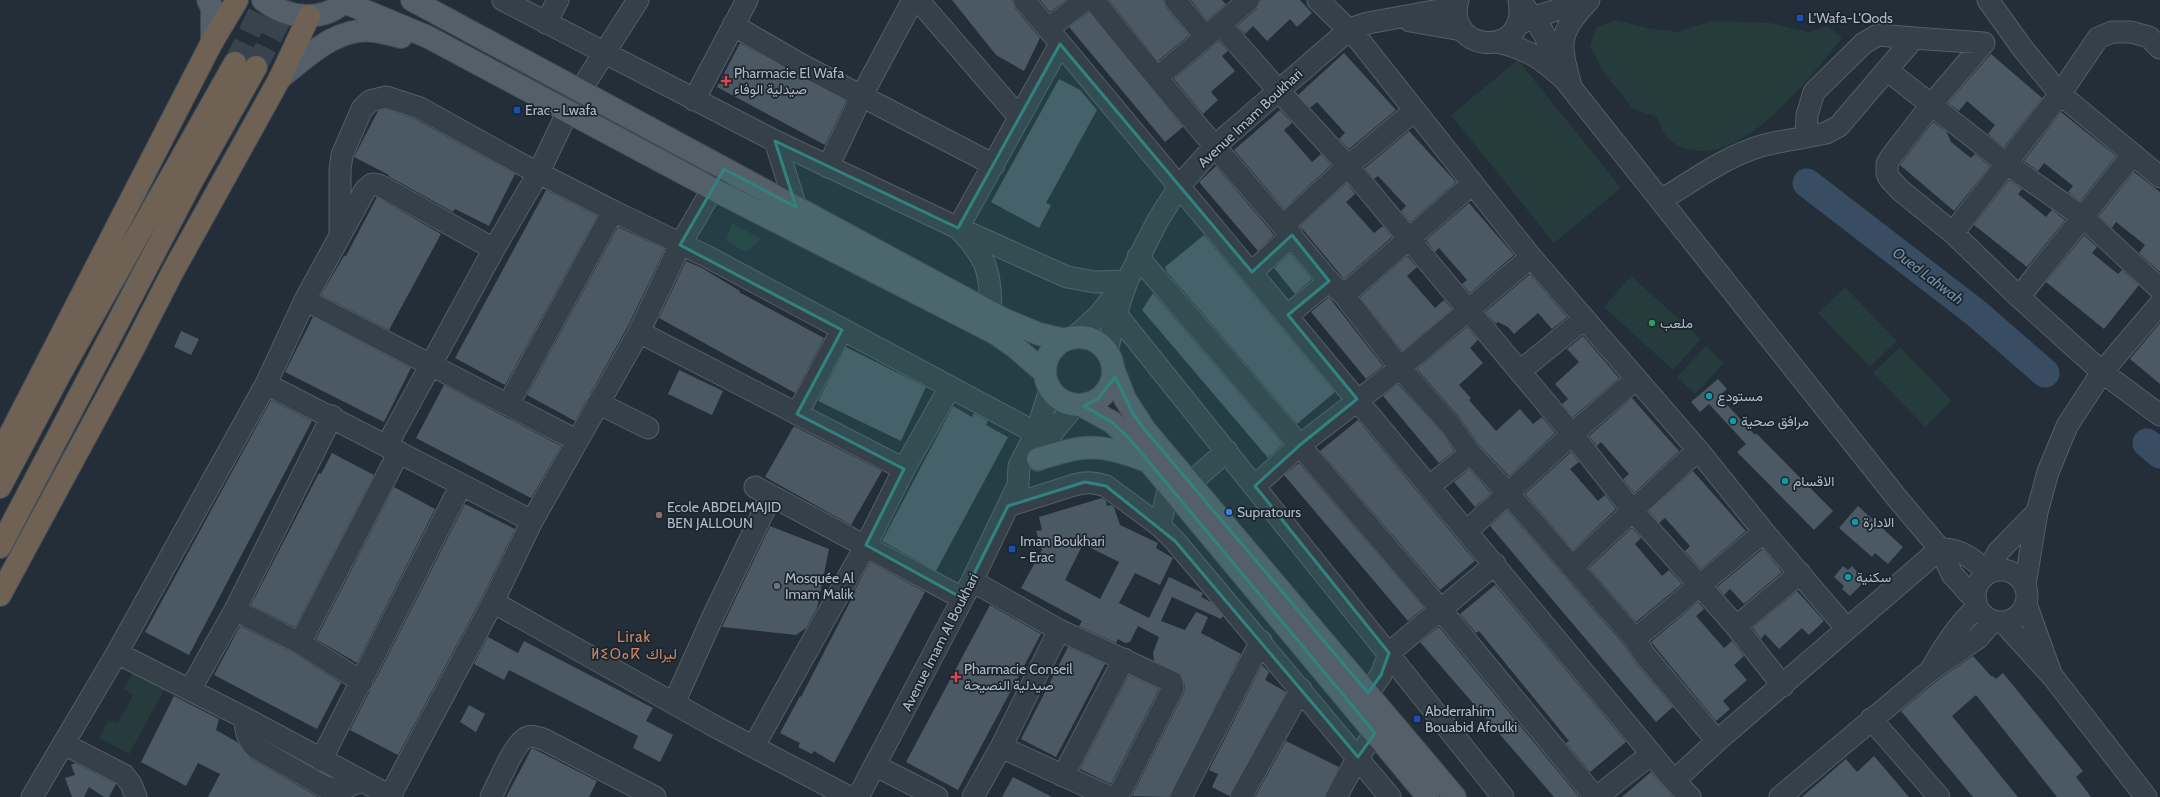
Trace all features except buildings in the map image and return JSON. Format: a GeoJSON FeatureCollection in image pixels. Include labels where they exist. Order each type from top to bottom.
{"type":"FeatureCollection","features":[{"type":"Feature","properties":{"kind":"highway"},"geometry":{"type":"LineString","coordinates":[[0,454],[212,42],[237,0]]}},
{"type":"Feature","properties":{"kind":"highway"},"geometry":{"type":"LineString","coordinates":[[0,595],[131,353],[172,273],[280,78],[309,16]]}},
{"type":"Feature","properties":{"kind":"highway"},"geometry":{"type":"LineString","coordinates":[[0,487],[60,372],[235,63]]}},
{"type":"Feature","properties":{"kind":"highway"},"geometry":{"type":"LineString","coordinates":[[0,547],[192,181],[256,67]]}},
{"type":"Feature","properties":{"kind":"main road"},"geometry":{"type":"LineString","coordinates":[[208,0],[212,8],[212,42]]}},
{"type":"Feature","properties":{"kind":"main road"},"geometry":{"type":"LineString","coordinates":[[262,0],[273,8],[290,15],[309,16],[328,12],[345,1],[428,37],[712,189],[995,333],[1015,347],[1064,402],[1078,405],[1102,416],[1121,430],[1150,462],[1180,484],[1368,694],[1455,797]]}},
{"type":"Feature","properties":{"kind":"main road"},"geometry":{"type":"LineString","coordinates":[[412,0],[1026,330],[1070,338],[1093,340],[1110,360],[1134,414],[1180,484],[1375,733],[1428,797]]}},
{"type":"Feature","properties":{"kind":"main road"},"geometry":{"type":"LineString","coordinates":[[441,0],[450,20]]}},
{"type":"Feature","properties":{"kind":"main road"},"geometry":{"type":"LineString","coordinates":[[280,78],[320,46],[350,32],[374,31],[410,39],[428,37]]}},
{"type":"Feature","properties":{"kind":"main road"},"geometry":{"type":"LineString","coordinates":[[1047,382],[1048,356],[1053,348],[1070,338]]}},
{"type":"Feature","properties":{"kind":"main road"},"geometry":{"type":"LineString","coordinates":[[1078,405],[1098,399],[1109,386],[1110,360]]}},
{"type":"Feature","properties":{"kind":"main road"},"geometry":{"type":"LineString","coordinates":[[1038,458],[1074,448],[1088,446],[1117,450],[1150,462]]}},
{"type":"Feature","properties":{"kind":"street"},"geometry":{"type":"LineString","coordinates":[[503,0],[775,141],[958,228],[1067,277],[1095,282],[1127,281]]}},
{"type":"Feature","properties":{"kind":"street"},"geometry":{"type":"LineString","coordinates":[[546,23],[558,0]]}},
{"type":"Feature","properties":{"kind":"street"},"geometry":{"type":"LineString","coordinates":[[580,91],[638,0]]}},
{"type":"Feature","properties":{"kind":"street"},"geometry":{"type":"LineString","coordinates":[[694,100],[747,0]]}},
{"type":"Feature","properties":{"kind":"street"},"geometry":{"type":"LineString","coordinates":[[828,167],[862,95],[913,0]]}},
{"type":"Feature","properties":{"kind":"street"},"geometry":{"type":"LineString","coordinates":[[918,0],[1019,117]]}},
{"type":"Feature","properties":{"kind":"street"},"geometry":{"type":"LineString","coordinates":[[1024,0],[1180,185],[1651,754],[1690,797]]}},
{"type":"Feature","properties":{"kind":"street"},"geometry":{"type":"LineString","coordinates":[[958,228],[994,165],[1019,117],[1054,36],[1093,0],[1329,280],[1344,295],[1400,368],[1452,427],[1470,453],[1508,493],[1635,639],[1644,654],[1718,742]]}},
{"type":"Feature","properties":{"kind":"street"},"geometry":{"type":"LineString","coordinates":[[1175,0],[1214,31],[1278,90],[1348,166],[1572,434],[1633,511],[1736,626],[1783,686]]}},
{"type":"Feature","properties":{"kind":"street"},"geometry":{"type":"LineString","coordinates":[[1318,0],[1350,29],[1472,184],[1532,257],[1698,450],[1764,532],[1847,629]]}},
{"type":"Feature","properties":{"kind":"street"},"geometry":{"type":"LineString","coordinates":[[1519,0],[1520,18],[1525,21],[1568,84],[1897,498],[1940,549],[1952,574],[1986,618],[1998,621],[2053,677],[2146,797]]}},
{"type":"Feature","properties":{"kind":"street"},"geometry":{"type":"LineString","coordinates":[[1350,29],[1395,12],[1457,2],[1456,16],[1462,30],[1469,38],[1488,44],[1506,39],[1525,21],[1561,10],[1580,0]]}},
{"type":"Feature","properties":{"kind":"street"},"geometry":{"type":"LineString","coordinates":[[1568,84],[1562,54],[1562,39],[1569,24],[1589,0]]}},
{"type":"Feature","properties":{"kind":"street"},"geometry":{"type":"LineString","coordinates":[[1988,0],[2023,49],[2060,94],[2133,154],[2157,168]]}},
{"type":"Feature","properties":{"kind":"street"},"geometry":{"type":"LineString","coordinates":[[1158,77],[1214,31],[1240,3]]}},
{"type":"Feature","properties":{"kind":"street"},"geometry":{"type":"LineString","coordinates":[[1395,12],[1462,30]]}},
{"type":"Feature","properties":{"kind":"street"},"geometry":{"type":"LineString","coordinates":[[733,25],[800,64],[994,165]]}},
{"type":"Feature","properties":{"kind":"street","name":"Avenue Imam Boukhari"},"geometry":{"type":"LineString","coordinates":[[1110,360],[1116,314],[1127,281],[1138,258],[1180,185],[1215,146],[1350,29]]}},
{"type":"Feature","properties":{"kind":"street"},"geometry":{"type":"LineString","coordinates":[[1953,233],[2060,94],[2098,38],[2112,32],[2136,33],[2149,38],[2160,48]]}},
{"type":"Feature","properties":{"kind":"street"},"geometry":{"type":"LineString","coordinates":[[1806,137],[1807,115],[1814,92],[1864,43],[1878,35],[1984,43],[1931,105],[1891,157],[1887,164],[1887,173],[1889,178],[1900,190],[1953,233],[2019,297],[2102,372],[2160,415]]}},
{"type":"Feature","properties":{"kind":"street"},"geometry":{"type":"LineString","coordinates":[[1660,200],[1725,161],[1744,152],[1762,146],[1826,133],[1839,126],[1888,71],[1914,38]]}},
{"type":"Feature","properties":{"kind":"street"},"geometry":{"type":"LineString","coordinates":[[1498,42],[1522,48],[1548,64],[1568,84]]}},
{"type":"Feature","properties":{"kind":"street"},"geometry":{"type":"LineString","coordinates":[[1888,71],[2007,164],[2084,218],[2160,290]]}},
{"type":"Feature","properties":{"kind":"street"},"geometry":{"type":"LineString","coordinates":[[340,236],[340,170],[342,155],[362,109],[370,101],[386,97],[420,108],[613,211],[680,245],[708,257],[1036,433]]}},
{"type":"Feature","properties":{"kind":"street"},"geometry":{"type":"LineString","coordinates":[[300,643],[432,366],[494,249],[539,172],[568,111]]}},
{"type":"Feature","properties":{"kind":"street"},"geometry":{"type":"LineString","coordinates":[[1252,272],[1288,230],[1348,166],[1414,111]]}},
{"type":"Feature","properties":{"kind":"street"},"geometry":{"type":"LineString","coordinates":[[775,141],[796,207]]}},
{"type":"Feature","properties":{"kind":"street"},"geometry":{"type":"LineString","coordinates":[[2019,297],[2084,218],[2133,154]]}},
{"type":"Feature","properties":{"kind":"street"},"geometry":{"type":"LineString","coordinates":[[117,653],[245,718],[385,795],[493,602],[532,521],[576,440],[639,332],[680,245],[724,168]]}},
{"type":"Feature","properties":{"kind":"street"},"geometry":{"type":"LineString","coordinates":[[32,797],[117,653],[266,384],[305,300],[365,190],[375,184],[494,249]]}},
{"type":"Feature","properties":{"kind":"street"},"geometry":{"type":"LineString","coordinates":[[1344,295],[1472,184]]}},
{"type":"Feature","properties":{"kind":"street"},"geometry":{"type":"LineString","coordinates":[[508,405],[613,211]]}},
{"type":"Feature","properties":{"kind":"street"},"geometry":{"type":"LineString","coordinates":[[958,228],[973,243],[986,264],[991,286],[991,312]]}},
{"type":"Feature","properties":{"kind":"street"},"geometry":{"type":"LineString","coordinates":[[1255,486],[1300,445],[1357,399],[1400,368],[1532,257]]}},
{"type":"Feature","properties":{"kind":"street"},"geometry":{"type":"LineString","coordinates":[[1138,258],[1441,610],[1596,797],[1651,754]]}},
{"type":"Feature","properties":{"kind":"street"},"geometry":{"type":"LineString","coordinates":[[1288,315],[1329,280]]}},
{"type":"Feature","properties":{"kind":"street","name":"Avenue Imam Boukhari"},"geometry":{"type":"LineString","coordinates":[[1070,338],[1098,316],[1127,281]]}},
{"type":"Feature","properties":{"kind":"street"},"geometry":{"type":"LineString","coordinates":[[305,300],[576,440]]}},
{"type":"Feature","properties":{"kind":"street"},"geometry":{"type":"LineString","coordinates":[[1780,797],[1931,670],[1978,638],[1998,621],[2017,616],[2025,594],[2037,512],[2048,472],[2067,426],[2102,372],[2160,304]]}},
{"type":"Feature","properties":{"kind":"street"},"geometry":{"type":"LineString","coordinates":[[1116,314],[1503,797]]}},
{"type":"Feature","properties":{"kind":"street"},"geometry":{"type":"LineString","coordinates":[[1520,372],[1584,319]]}},
{"type":"Feature","properties":{"kind":"street"},"geometry":{"type":"LineString","coordinates":[[797,414],[842,330]]}},
{"type":"Feature","properties":{"kind":"street"},"geometry":{"type":"LineString","coordinates":[[639,332],[904,469]]}},
{"type":"Feature","properties":{"kind":"street"},"geometry":{"type":"LineString","coordinates":[[1467,531],[1572,434],[1636,379]]}},
{"type":"Feature","properties":{"kind":"street","name":"Avenue Imam Al Boukhari"},"geometry":{"type":"LineString","coordinates":[[1018,485],[1019,466],[1036,433],[1047,382]]}},
{"type":"Feature","properties":{"kind":"street"},"geometry":{"type":"LineString","coordinates":[[266,384],[332,416],[532,521]]}},
{"type":"Feature","properties":{"kind":"street"},"geometry":{"type":"LineString","coordinates":[[754,746],[866,545],[904,469],[950,387]]}},
{"type":"Feature","properties":{"kind":"street"},"geometry":{"type":"LineString","coordinates":[[598,403],[648,428]]}},
{"type":"Feature","properties":{"kind":"street","name":"Avenue Imam Al Boukhari"},"geometry":{"type":"LineString","coordinates":[[858,797],[876,766],[967,590],[1018,485],[1031,472],[1058,425],[1078,405]]}},
{"type":"Feature","properties":{"kind":"street"},"geometry":{"type":"LineString","coordinates":[[190,690],[235,610],[332,416]]}},
{"type":"Feature","properties":{"kind":"street"},"geometry":{"type":"LineString","coordinates":[[1572,567],[1698,450]]}},
{"type":"Feature","properties":{"kind":"street"},"geometry":{"type":"LineString","coordinates":[[1160,526],[1180,484],[1227,452]]}},
{"type":"Feature","properties":{"kind":"street"},"geometry":{"type":"LineString","coordinates":[[1430,486],[1470,453]]}},
{"type":"Feature","properties":{"kind":"street"},"geometry":{"type":"LineString","coordinates":[[1008,506],[1079,484],[1095,482],[1110,489],[1160,526],[1175,541],[1302,689],[1390,797]]}},
{"type":"Feature","properties":{"kind":"street"},"geometry":{"type":"LineString","coordinates":[[321,760],[362,682],[461,484]]}},
{"type":"Feature","properties":{"kind":"street"},"geometry":{"type":"LineString","coordinates":[[674,703],[763,492],[866,545],[1171,681],[1173,686],[1118,797]]}},
{"type":"Feature","properties":{"kind":"street"},"geometry":{"type":"LineString","coordinates":[[1991,572],[1993,562],[1998,552],[2037,512]]}},
{"type":"Feature","properties":{"kind":"street"},"geometry":{"type":"LineString","coordinates":[[1635,639],[1764,532]]}},
{"type":"Feature","properties":{"kind":"street"},"geometry":{"type":"LineString","coordinates":[[1674,781],[1940,549],[1954,550],[1963,554],[1991,572]]}},
{"type":"Feature","properties":{"kind":"street"},"geometry":{"type":"LineString","coordinates":[[1368,694],[1381,675],[1389,653],[1495,564]]}},
{"type":"Feature","properties":{"kind":"street"},"geometry":{"type":"LineString","coordinates":[[1931,670],[1944,645],[1976,604],[1977,587],[1980,580],[1991,572],[2009,571],[2016,575],[2025,594],[2053,677]]}},
{"type":"Feature","properties":{"kind":"street"},"geometry":{"type":"LineString","coordinates":[[1736,626],[1800,573]]}},
{"type":"Feature","properties":{"kind":"street"},"geometry":{"type":"LineString","coordinates":[[493,602],[674,703],[849,797]]}},
{"type":"Feature","properties":{"kind":"street"},"geometry":{"type":"LineString","coordinates":[[235,610],[300,643],[362,682]]}},
{"type":"Feature","properties":{"kind":"street"},"geometry":{"type":"LineString","coordinates":[[973,797],[1001,747],[1059,630]]}},
{"type":"Feature","properties":{"kind":"street"},"geometry":{"type":"LineString","coordinates":[[1181,797],[1261,641]]}},
{"type":"Feature","properties":{"kind":"street"},"geometry":{"type":"LineString","coordinates":[[1063,776],[1124,659]]}},
{"type":"Feature","properties":{"kind":"street"},"geometry":{"type":"LineString","coordinates":[[1241,797],[1302,689]]}},
{"type":"Feature","properties":{"kind":"street"},"geometry":{"type":"LineString","coordinates":[[245,718],[248,739],[256,748],[325,787],[340,790],[361,781]]}},
{"type":"Feature","properties":{"kind":"street"},"geometry":{"type":"LineString","coordinates":[[1872,719],[1939,797]]}},
{"type":"Feature","properties":{"kind":"street"},"geometry":{"type":"LineString","coordinates":[[1336,797],[1358,758],[1375,733]]}},
{"type":"Feature","properties":{"kind":"street"},"geometry":{"type":"LineString","coordinates":[[491,797],[515,749],[521,741],[530,736],[543,739],[628,791],[655,797]]}},
{"type":"Feature","properties":{"kind":"street"},"geometry":{"type":"LineString","coordinates":[[64,744],[124,775],[131,784],[136,797]]}},
{"type":"Feature","properties":{"kind":"street"},"geometry":{"type":"LineString","coordinates":[[1001,747],[1110,797]]}},
{"type":"Feature","properties":{"kind":"street"},"geometry":{"type":"LineString","coordinates":[[876,766],[937,797]]}},
{"type":"Feature","properties":{"kind":"highlighted area"},"geometry":{"type":"Polygon","coordinates":[[[1060,44],[1252,272],[1292,235],[1329,281],[1288,315],[1357,399],[1300,445],[1255,486],[1389,653],[1381,675],[1368,693],[1145,430],[1133,414],[1115,377],[1098,399],[1084,406],[1112,422],[1129,438],[1375,733],[1358,757],[1175,541],[1106,486],[1085,482],[1008,506],[962,598],[866,545],[904,469],[797,414],[842,330],[680,245],[724,169],[796,207],[775,141],[958,228],[1060,44]]]}},
{"type":"Feature","properties":{"kind":"green space"},"geometry":{"type":"Polygon","coordinates":[[[1616,20],[1647,28],[1677,32],[1711,21],[1770,23],[1808,32],[1828,26],[1842,38],[1795,93],[1776,112],[1755,129],[1734,142],[1713,150],[1692,150],[1679,146],[1669,140],[1662,130],[1657,117],[1633,109],[1603,71],[1590,46],[1597,27],[1616,20]]]}},
{"type":"Feature","properties":{"kind":"green space"},"geometry":{"type":"Polygon","coordinates":[[[1518,60],[1621,188],[1554,243],[1451,115],[1518,60]]]}},
{"type":"Feature","properties":{"kind":"green space"},"geometry":{"type":"Polygon","coordinates":[[[732,223],[761,239],[746,252],[726,241],[732,223]]]}},
{"type":"Feature","properties":{"kind":"green space","name":"ملعب"},"geometry":{"type":"Polygon","coordinates":[[[1631,276],[1701,339],[1673,370],[1604,307],[1631,276]]]}},
{"type":"Feature","properties":{"kind":"green space"},"geometry":{"type":"Polygon","coordinates":[[[1845,287],[1897,341],[1870,367],[1818,313],[1845,287]]]}},
{"type":"Feature","properties":{"kind":"green space","name":"ملعب"},"geometry":{"type":"Polygon","coordinates":[[[1706,346],[1724,363],[1695,394],[1677,377],[1706,346]]]}},
{"type":"Feature","properties":{"kind":"green space"},"geometry":{"type":"Polygon","coordinates":[[[1900,347],[1952,401],[1925,427],[1873,373],[1900,347]]]}},
{"type":"Feature","properties":{"kind":"green space"},"geometry":{"type":"Polygon","coordinates":[[[133,672],[165,688],[129,754],[99,738],[108,720],[118,723],[133,695],[124,689],[133,672]]]}},
{"type":"Feature","properties":{"kind":"waterway","name":"Oued Lahwah"},"geometry":{"type":"LineString","coordinates":[[1807,183],[1976,313],[2045,373]]}},
{"type":"Feature","properties":{"kind":"waterway","name":"Oued Lahwah"},"geometry":{"type":"LineString","coordinates":[[2147,443],[2160,454]]}},
{"type":"Feature","properties":{"kind":"tunnel"},"geometry":{"type":"LineString","coordinates":[[235,63],[265,0]]}},
{"type":"Feature","properties":{"kind":"tunnel"},"geometry":{"type":"LineString","coordinates":[[256,67],[290,0]]}},
{"type":"Feature","properties":{"kind":"place","name":"L'Wafa-L'Qods"},"geometry":{"type":"Point","coordinates":[1800,18]}},
{"type":"Feature","properties":{"kind":"place","name":"Pharmacie El Wafa صيدلية الوفاء"},"geometry":{"type":"Point","coordinates":[726,81]}},
{"type":"Feature","properties":{"kind":"place","name":"Erac - Lwafa"},"geometry":{"type":"Point","coordinates":[517,110]}},
{"type":"Feature","properties":{"kind":"place","name":"ملعب"},"geometry":{"type":"Point","coordinates":[1652,323]}},
{"type":"Feature","properties":{"kind":"place","name":"مستودع"},"geometry":{"type":"Point","coordinates":[1709,396]}},
{"type":"Feature","properties":{"kind":"place","name":"مرافق صحية"},"geometry":{"type":"Point","coordinates":[1733,421]}},
{"type":"Feature","properties":{"kind":"place","name":"الاقسام"},"geometry":{"type":"Point","coordinates":[1785,481]}},
{"type":"Feature","properties":{"kind":"place","name":"Supratours"},"geometry":{"type":"Point","coordinates":[1229,512]}},
{"type":"Feature","properties":{"kind":"place","name":"Ecole ABDELMAJID BEN JALLOUN"},"geometry":{"type":"Point","coordinates":[659,515]}},
{"type":"Feature","properties":{"kind":"place","name":"الادارة"},"geometry":{"type":"Point","coordinates":[1855,522]}},
{"type":"Feature","properties":{"kind":"place","name":"Iman Boukhari - Erac"},"geometry":{"type":"Point","coordinates":[1012,549]}},
{"type":"Feature","properties":{"kind":"place","name":"سكنية"},"geometry":{"type":"Point","coordinates":[1848,577]}},
{"type":"Feature","properties":{"kind":"place","name":"Mosquée Al Imam Malik"},"geometry":{"type":"Point","coordinates":[777,586]}},
{"type":"Feature","properties":{"kind":"place","name":"Pharmacie Conseil صيدلية النصيحة"},"geometry":{"type":"Point","coordinates":[956,677]}},
{"type":"Feature","properties":{"kind":"place","name":"Abderrahim Bouabid Afoulki"},"geometry":{"type":"Point","coordinates":[1417,719]}},
{"type":"Feature","properties":{"kind":"district","name":"Lirak ⵍⵉⵔⴰⴽ ليراك"},"geometry":{"type":"Point","coordinates":[634,646]}}]}
